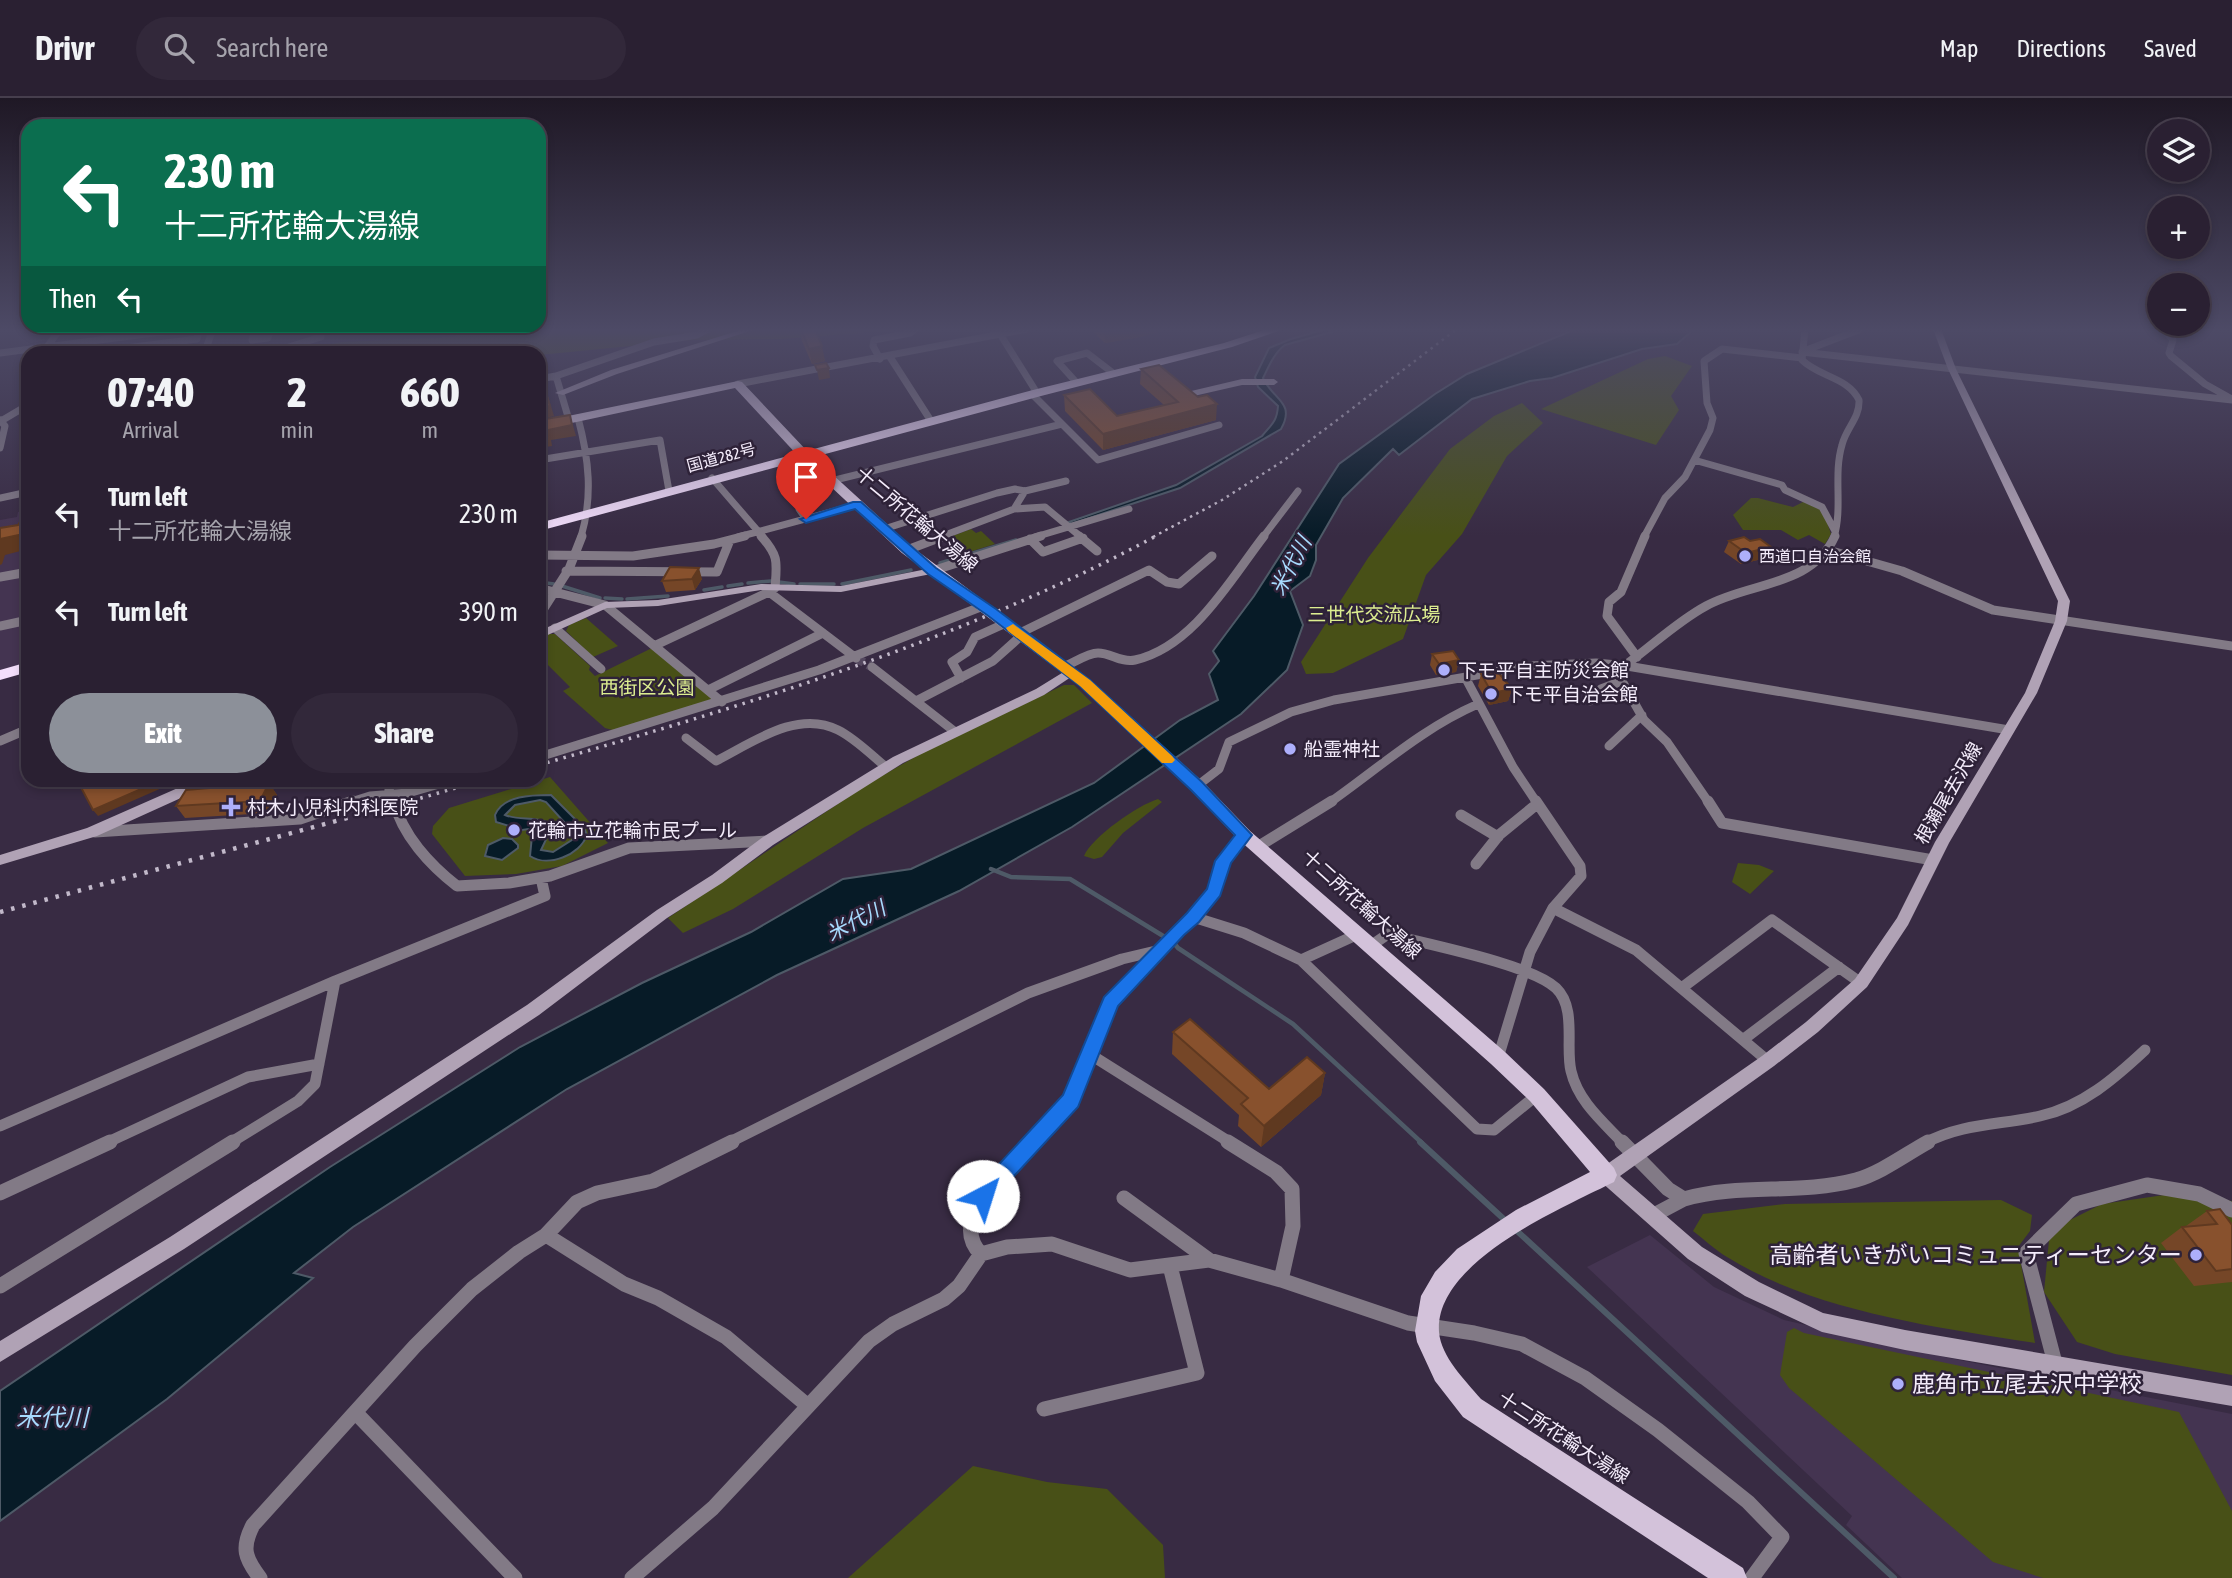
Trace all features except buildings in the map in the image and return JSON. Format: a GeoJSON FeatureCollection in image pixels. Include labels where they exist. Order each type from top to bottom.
{"type":"FeatureCollection","features":[{"type":"Feature","properties":{"kind":"highway","name":"国道282号"},"geometry":{"type":"LineString","coordinates":[[546,525],[712,478],[1016,398]]}},
{"type":"Feature","properties":{"kind":"highway"},"geometry":{"type":"LineString","coordinates":[[0,675],[21,669]]}},
{"type":"Feature","properties":{"kind":"main road"},"geometry":{"type":"LineString","coordinates":[[546,425],[672,398]]}},
{"type":"Feature","properties":{"kind":"main road","name":"十二所花輪大湯線"},"geometry":{"type":"LineString","coordinates":[[751,398],[804,455],[907,550],[1085,683],[1362,941],[1498,1058],[1536,1095],[1606,1175]]}},
{"type":"Feature","properties":{"kind":"main road"},"geometry":{"type":"LineString","coordinates":[[1427,1328],[1437,1286],[1454,1266],[1476,1248],[1528,1216],[1606,1175]]}},
{"type":"Feature","properties":{"kind":"main road","name":"十二所花輪大湯線"},"geometry":{"type":"LineString","coordinates":[[1427,1328],[1432,1350],[1443,1370],[1472,1408],[1733,1578]]}},
{"type":"Feature","properties":{"kind":"street"},"geometry":{"type":"LineString","coordinates":[[546,606],[573,557],[590,513],[588,451],[563,398]]}},
{"type":"Feature","properties":{"kind":"street"},"geometry":{"type":"LineString","coordinates":[[916,398],[931,421]]}},
{"type":"Feature","properties":{"kind":"street"},"geometry":{"type":"LineString","coordinates":[[1039,398],[1098,460],[1219,425]]}},
{"type":"Feature","properties":{"kind":"street"},"geometry":{"type":"LineString","coordinates":[[1637,657],[1607,616],[1609,602],[1620,592],[1624,578],[1665,498],[1685,477],[1694,460],[1713,418],[1707,398]]}},
{"type":"Feature","properties":{"kind":"street"},"geometry":{"type":"LineString","coordinates":[[1858,398],[1858,413],[1841,445],[1835,531],[1828,550],[1810,565],[1775,585],[1707,605],[1637,657],[1623,664],[1618,674],[1642,715],[1685,765],[1722,823],[1933,860]]}},
{"type":"Feature","properties":{"kind":"street","name":"根瀬尾去沢線"},"geometry":{"type":"LineString","coordinates":[[1606,1175],[1768,1061],[1861,983],[1903,922],[1933,860],[2031,693],[2061,621],[2064,601],[1966,398]]}},
{"type":"Feature","properties":{"kind":"street"},"geometry":{"type":"LineString","coordinates":[[0,448],[5,426],[0,421],[21,409]]}},
{"type":"Feature","properties":{"kind":"street"},"geometry":{"type":"LineString","coordinates":[[831,481],[1062,425]]}},
{"type":"Feature","properties":{"kind":"street"},"geometry":{"type":"LineString","coordinates":[[546,459],[660,440],[669,491]]}},
{"type":"Feature","properties":{"kind":"street"},"geometry":{"type":"LineString","coordinates":[[1694,460],[1782,485],[1785,490],[1822,507],[1835,531]]}},
{"type":"Feature","properties":{"kind":"street"},"geometry":{"type":"LineString","coordinates":[[712,478],[775,552],[777,561],[772,590]]}},
{"type":"Feature","properties":{"kind":"street"},"geometry":{"type":"LineString","coordinates":[[884,529],[997,493],[1015,489],[1044,493],[1066,481]]}},
{"type":"Feature","properties":{"kind":"street"},"geometry":{"type":"LineString","coordinates":[[1014,509],[1025,491]]}},
{"type":"Feature","properties":{"kind":"street"},"geometry":{"type":"LineString","coordinates":[[0,1352],[177,1243],[510,1025],[768,841],[886,767],[954,731],[1040,692],[1066,669],[1097,653],[1125,661],[1136,660],[1179,639],[1198,623],[1298,491]]}},
{"type":"Feature","properties":{"kind":"street"},"geometry":{"type":"LineString","coordinates":[[1044,493],[1045,507]]}},
{"type":"Feature","properties":{"kind":"street"},"geometry":{"type":"LineString","coordinates":[[0,498],[21,494]]}},
{"type":"Feature","properties":{"kind":"street"},"geometry":{"type":"LineString","coordinates":[[800,494],[799,509],[806,519]]}},
{"type":"Feature","properties":{"kind":"street"},"geometry":{"type":"LineString","coordinates":[[546,555],[633,556],[730,540],[857,505]]}},
{"type":"Feature","properties":{"kind":"street"},"geometry":{"type":"LineString","coordinates":[[907,550],[1014,509],[1045,507],[1097,551]]}},
{"type":"Feature","properties":{"kind":"street"},"geometry":{"type":"LineString","coordinates":[[546,590],[605,605],[658,603],[748,588],[841,589],[932,571],[1067,524],[1129,509]]}},
{"type":"Feature","properties":{"kind":"street"},"geometry":{"type":"LineString","coordinates":[[1030,538],[1043,552],[1083,538]]}},
{"type":"Feature","properties":{"kind":"street"},"geometry":{"type":"LineString","coordinates":[[566,571],[717,572],[730,540]]}},
{"type":"Feature","properties":{"kind":"street"},"geometry":{"type":"LineString","coordinates":[[1828,550],[1902,571],[1993,610],[2232,646]]}},
{"type":"Feature","properties":{"kind":"street"},"geometry":{"type":"LineString","coordinates":[[916,701],[993,661],[1021,634],[1149,570],[1167,582],[1179,584],[1212,556]]}},
{"type":"Feature","properties":{"kind":"street"},"geometry":{"type":"LineString","coordinates":[[0,577],[21,573]]}},
{"type":"Feature","properties":{"kind":"street"},"geometry":{"type":"LineString","coordinates":[[772,590],[856,658]]}},
{"type":"Feature","properties":{"kind":"street"},"geometry":{"type":"LineString","coordinates":[[656,645],[772,590]]}},
{"type":"Feature","properties":{"kind":"street"},"geometry":{"type":"LineString","coordinates":[[546,632],[605,605]]}},
{"type":"Feature","properties":{"kind":"street"},"geometry":{"type":"LineString","coordinates":[[605,605],[722,702]]}},
{"type":"Feature","properties":{"kind":"street"},"geometry":{"type":"LineString","coordinates":[[546,755],[856,658],[983,606]]}},
{"type":"Feature","properties":{"kind":"street"},"geometry":{"type":"LineString","coordinates":[[0,626],[21,622]]}},
{"type":"Feature","properties":{"kind":"street"},"geometry":{"type":"LineString","coordinates":[[961,678],[952,662],[967,652],[975,636],[1006,623]]}},
{"type":"Feature","properties":{"kind":"street"},"geometry":{"type":"LineString","coordinates":[[555,628],[601,670]]}},
{"type":"Feature","properties":{"kind":"street"},"geometry":{"type":"LineString","coordinates":[[708,690],[823,633]]}},
{"type":"Feature","properties":{"kind":"street"},"geometry":{"type":"LineString","coordinates":[[1197,786],[1219,769],[1229,742],[1278,717],[1312,705],[1465,677],[1551,665],[1623,664],[1656,673],[2009,730]]}},
{"type":"Feature","properties":{"kind":"street"},"geometry":{"type":"LineString","coordinates":[[872,667],[954,731]]}},
{"type":"Feature","properties":{"kind":"street"},"geometry":{"type":"LineString","coordinates":[[1465,677],[1478,704],[1538,804],[1580,866],[1581,876],[1553,908],[1530,952],[1498,1058]]}},
{"type":"Feature","properties":{"kind":"street"},"geometry":{"type":"LineString","coordinates":[[1590,701],[1601,689],[1622,681]]}},
{"type":"Feature","properties":{"kind":"street"},"geometry":{"type":"LineString","coordinates":[[981,1254],[975,1248],[972,1229],[974,1209],[992,1183],[1071,1101],[1110,1002],[1193,917],[1214,891],[1223,861],[1252,840],[1317,812],[1376,770],[1414,738],[1444,719],[1478,704]]}},
{"type":"Feature","properties":{"kind":"street"},"geometry":{"type":"LineString","coordinates":[[1609,746],[1642,715]]}},
{"type":"Feature","properties":{"kind":"street"},"geometry":{"type":"LineString","coordinates":[[686,738],[716,761],[784,728],[806,723],[824,724],[838,730],[886,767]]}},
{"type":"Feature","properties":{"kind":"street"},"geometry":{"type":"LineString","coordinates":[[0,741],[21,732]]}},
{"type":"Feature","properties":{"kind":"street"},"geometry":{"type":"LineString","coordinates":[[0,860],[92,832],[193,787]]}},
{"type":"Feature","properties":{"kind":"street"},"geometry":{"type":"LineString","coordinates":[[390,787],[390,794],[399,822],[439,872],[457,886],[541,878],[629,848],[768,841]]}},
{"type":"Feature","properties":{"kind":"street"},"geometry":{"type":"LineString","coordinates":[[92,832],[300,819],[370,796],[408,793],[429,787]]}},
{"type":"Feature","properties":{"kind":"street"},"geometry":{"type":"LineString","coordinates":[[1476,864],[1498,837],[1538,804]]}},
{"type":"Feature","properties":{"kind":"street"},"geometry":{"type":"LineString","coordinates":[[1461,815],[1498,837]]}},
{"type":"Feature","properties":{"kind":"street"},"geometry":{"type":"LineString","coordinates":[[0,1126],[335,981],[545,896],[541,878]]}},
{"type":"Feature","properties":{"kind":"street"},"geometry":{"type":"LineString","coordinates":[[1553,908],[1636,950],[1768,1061]]}},
{"type":"Feature","properties":{"kind":"street"},"geometry":{"type":"LineString","coordinates":[[1193,917],[1244,933],[1301,960],[1477,1129],[1494,1130],[1536,1095]]}},
{"type":"Feature","properties":{"kind":"street"},"geometry":{"type":"LineString","coordinates":[[1683,987],[1772,920],[1861,983]]}},
{"type":"Feature","properties":{"kind":"street"},"geometry":{"type":"LineString","coordinates":[[1301,960],[1388,934],[1526,971],[1557,989],[1569,1017],[1570,1069],[1581,1098],[1668,1189],[1684,1199]]}},
{"type":"Feature","properties":{"kind":"street"},"geometry":{"type":"LineString","coordinates":[[260,1578],[243,1556],[244,1541],[248,1533],[415,1346],[472,1289],[519,1252],[546,1236],[577,1202],[597,1193],[653,1181],[1028,993],[1112,962],[1160,950]]}},
{"type":"Feature","properties":{"kind":"street"},"geometry":{"type":"LineString","coordinates":[[1744,1039],[1839,967]]}},
{"type":"Feature","properties":{"kind":"street"},"geometry":{"type":"LineString","coordinates":[[0,1286],[298,1101],[315,1084],[335,981]]}},
{"type":"Feature","properties":{"kind":"street"},"geometry":{"type":"LineString","coordinates":[[1652,1216],[1684,1199],[1713,1191],[1828,1186],[1860,1179],[1942,1134],[1983,1123],[2042,1116],[2068,1105],[2103,1088],[2145,1050]]}},
{"type":"Feature","properties":{"kind":"street"},"geometry":{"type":"LineString","coordinates":[[1088,1053],[1276,1172],[1292,1189],[1293,1226],[1281,1280]]}},
{"type":"Feature","properties":{"kind":"street"},"geometry":{"type":"LineString","coordinates":[[0,1193],[248,1077],[319,1064]]}},
{"type":"Feature","properties":{"kind":"street"},"geometry":{"type":"LineString","coordinates":[[1606,1175],[1695,1253],[1752,1289],[1822,1322],[2056,1367],[2232,1396]]}},
{"type":"Feature","properties":{"kind":"street"},"geometry":{"type":"LineString","coordinates":[[2056,1367],[2026,1253],[2076,1204],[2147,1185],[2199,1194],[2232,1210]]}},
{"type":"Feature","properties":{"kind":"street"},"geometry":{"type":"LineString","coordinates":[[1124,1198],[1209,1260],[1281,1280],[1427,1328],[1474,1333],[1522,1344],[1585,1378],[1658,1430],[1748,1502],[1782,1537],[1752,1578]]}},
{"type":"Feature","properties":{"kind":"street"},"geometry":{"type":"LineString","coordinates":[[546,1236],[624,1284],[658,1298],[726,1337],[808,1406]]}},
{"type":"Feature","properties":{"kind":"street"},"geometry":{"type":"LineString","coordinates":[[632,1578],[713,1508],[869,1341],[892,1324],[944,1299],[959,1286],[981,1254],[1007,1247],[1052,1244],[1130,1270],[1209,1260]]}},
{"type":"Feature","properties":{"kind":"street"},"geometry":{"type":"LineString","coordinates":[[1044,1409],[1197,1373],[1170,1266]]}},
{"type":"Feature","properties":{"kind":"street"},"geometry":{"type":"LineString","coordinates":[[356,1413],[515,1578]]}},
{"type":"Feature","properties":{"kind":"shaded area"},"geometry":{"type":"Polygon","coordinates":[[[21,511],[21,669],[0,675],[0,520],[17,517],[21,511]]]}},
{"type":"Feature","properties":{"kind":"shaded area","name":"鹿角市立尾去沢中学校"},"geometry":{"type":"Polygon","coordinates":[[[1650,1235],[1714,1287],[1784,1320],[1949,1358],[2232,1414],[2232,1578],[1902,1578],[1846,1525],[1852,1516],[1587,1267],[1650,1235]]]}},
{"type":"Feature","properties":{"kind":"green space"},"geometry":{"type":"Polygon","coordinates":[[[1564,398],[1672,398],[1679,410],[1656,445],[1541,409],[1564,398]]]}},
{"type":"Feature","properties":{"kind":"green space","name":"三世代交流広場"},"geometry":{"type":"Polygon","coordinates":[[[1522,403],[1543,423],[1507,456],[1462,534],[1426,575],[1403,639],[1333,673],[1306,674],[1301,662],[1368,558],[1450,449],[1494,416],[1522,403]]]}},
{"type":"Feature","properties":{"kind":"green space"},"geometry":{"type":"Polygon","coordinates":[[[1751,498],[1793,507],[1807,500],[1823,510],[1831,534],[1825,544],[1809,535],[1798,540],[1781,530],[1743,530],[1733,515],[1751,498]]]}},
{"type":"Feature","properties":{"kind":"green space"},"geometry":{"type":"Polygon","coordinates":[[[971,529],[976,533],[981,531],[995,544],[966,553],[950,537],[971,529]]]}},
{"type":"Feature","properties":{"kind":"green space"},"geometry":{"type":"Polygon","coordinates":[[[586,618],[618,646],[593,657],[566,631],[569,625],[586,618]]]}},
{"type":"Feature","properties":{"kind":"green space","name":"西街区公園"},"geometry":{"type":"Polygon","coordinates":[[[546,634],[555,634],[590,666],[589,670],[595,676],[652,648],[716,701],[616,731],[605,728],[563,691],[570,687],[546,663],[546,634]]]}},
{"type":"Feature","properties":{"kind":"green space"},"geometry":{"type":"Polygon","coordinates":[[[1064,685],[1074,685],[1092,703],[863,828],[733,909],[683,933],[668,918],[866,785],[922,753],[1064,685]]]}},
{"type":"Feature","properties":{"kind":"green space","name":"花輪市立花輪市民プール"},"geometry":{"type":"Polygon","coordinates":[[[550,777],[608,843],[562,866],[516,874],[465,876],[432,834],[433,826],[449,808],[517,787],[546,787],[546,778],[550,777]]]}},
{"type":"Feature","properties":{"kind":"green space"},"geometry":{"type":"Polygon","coordinates":[[[1158,799],[1162,802],[1123,833],[1102,857],[1094,859],[1084,856],[1096,840],[1116,823],[1158,799]]]}},
{"type":"Feature","properties":{"kind":"green space"},"geometry":{"type":"Polygon","coordinates":[[[1738,863],[1759,865],[1774,871],[1750,894],[1732,882],[1738,863]]]}},
{"type":"Feature","properties":{"kind":"green space"},"geometry":{"type":"Polygon","coordinates":[[[2171,1194],[2232,1201],[2232,1375],[2115,1354],[2077,1342],[2044,1292],[2050,1230],[2102,1204],[2171,1194]]]}},
{"type":"Feature","properties":{"kind":"green space"},"geometry":{"type":"Polygon","coordinates":[[[2001,1200],[2032,1215],[2030,1231],[2018,1247],[2035,1343],[1917,1323],[1836,1304],[1761,1276],[1723,1254],[1693,1231],[1703,1214],[1785,1204],[2001,1200]]]}},
{"type":"Feature","properties":{"kind":"green space","name":"鹿角市立尾去沢中学校"},"geometry":{"type":"Polygon","coordinates":[[[1794,1328],[1804,1333],[2179,1412],[2232,1511],[2232,1578],[2043,1578],[1993,1562],[1789,1388],[1780,1375],[1787,1332],[1794,1328]]]}},
{"type":"Feature","properties":{"kind":"green space"},"geometry":{"type":"Polygon","coordinates":[[[973,1466],[1047,1482],[1107,1489],[1163,1545],[1165,1578],[848,1578],[973,1466]]]}},
{"type":"Feature","properties":{"kind":"water"},"geometry":{"type":"Polygon","coordinates":[[[1270,398],[1278,398],[1285,407],[1285,420],[1281,429],[1180,488],[1071,524],[1069,522],[1176,485],[1262,436],[1275,420],[1278,406],[1270,398]]]}},
{"type":"Feature","properties":{"kind":"water","name":"米代川"},"geometry":{"type":"Polygon","coordinates":[[[1429,398],[1475,398],[1399,455],[1393,449],[1343,498],[1316,545],[1316,560],[1310,576],[1290,591],[1303,625],[1287,670],[1241,714],[1072,827],[959,891],[777,975],[567,1089],[353,1227],[294,1273],[313,1278],[167,1399],[0,1521],[0,1391],[330,1167],[520,1047],[642,983],[751,932],[843,879],[911,869],[1094,783],[1180,720],[1218,700],[1209,674],[1219,661],[1213,651],[1254,596],[1339,464],[1429,398]]]}},
{"type":"Feature","properties":{"kind":"water"},"geometry":{"type":"Polygon","coordinates":[[[551,795],[584,828],[587,835],[571,854],[546,861],[530,856],[532,836],[528,829],[522,830],[496,822],[495,815],[499,808],[511,800],[551,795]],[[540,800],[515,805],[505,815],[549,823],[551,829],[541,850],[553,852],[575,838],[574,833],[546,802],[540,800]]]}},
{"type":"Feature","properties":{"kind":"water"},"geometry":{"type":"Polygon","coordinates":[[[503,838],[512,839],[518,848],[502,860],[485,856],[488,845],[503,838]]]}},
{"type":"Feature","properties":{"kind":"waterway"},"geometry":{"type":"LineString","coordinates":[[940,563],[1016,540]]}},
{"type":"Feature","properties":{"kind":"waterway"},"geometry":{"type":"LineString","coordinates":[[842,584],[911,570]]}},
{"type":"Feature","properties":{"kind":"waterway"},"geometry":{"type":"LineString","coordinates":[[748,583],[771,581]]}},
{"type":"Feature","properties":{"kind":"waterway"},"geometry":{"type":"LineString","coordinates":[[779,582],[794,584]]}},
{"type":"Feature","properties":{"kind":"waterway"},"geometry":{"type":"LineString","coordinates":[[546,583],[554,584]]}},
{"type":"Feature","properties":{"kind":"waterway"},"geometry":{"type":"LineString","coordinates":[[728,586],[742,584]]}},
{"type":"Feature","properties":{"kind":"waterway"},"geometry":{"type":"LineString","coordinates":[[800,584],[834,584]]}},
{"type":"Feature","properties":{"kind":"waterway"},"geometry":{"type":"LineString","coordinates":[[562,586],[600,598]]}},
{"type":"Feature","properties":{"kind":"waterway"},"geometry":{"type":"LineString","coordinates":[[704,590],[722,587]]}},
{"type":"Feature","properties":{"kind":"waterway"},"geometry":{"type":"LineString","coordinates":[[627,599],[668,596]]}},
{"type":"Feature","properties":{"kind":"waterway"},"geometry":{"type":"LineString","coordinates":[[605,598],[622,599]]}},
{"type":"Feature","properties":{"kind":"waterway"},"geometry":{"type":"LineString","coordinates":[[991,869],[1011,877],[1070,879],[1173,942],[1178,948],[1293,1024],[1422,1143]]}},
{"type":"Feature","properties":{"kind":"waterway"},"geometry":{"type":"LineString","coordinates":[[1420,1142],[1507,1222]]}},
{"type":"Feature","properties":{"kind":"waterway"},"geometry":{"type":"LineString","coordinates":[[1516,1230],[1894,1578]]}},
{"type":"Feature","properties":{"kind":"tunnel"},"geometry":{"type":"LineString","coordinates":[[856,658],[872,667]]}},
{"type":"Feature","properties":{"kind":"railway"},"geometry":{"type":"LineString","coordinates":[[1153,537],[1222,500],[1283,461],[1366,398]]}},
{"type":"Feature","properties":{"kind":"railway"},"geometry":{"type":"LineString","coordinates":[[546,763],[854,667],[1008,607],[1156,536]]}},
{"type":"Feature","properties":{"kind":"railway"},"geometry":{"type":"LineString","coordinates":[[404,803],[459,787]]}},
{"type":"Feature","properties":{"kind":"railway"},"geometry":{"type":"LineString","coordinates":[[0,912],[410,801]]}},
{"type":"Feature","properties":{"kind":"slow traffic"},"geometry":{"type":"LineString","coordinates":[[1013,628],[1085,683],[1167,760]]}},
{"type":"Feature","properties":{"kind":"place","name":"西道口自治会館"},"geometry":{"type":"Point","coordinates":[1745,556]}},
{"type":"Feature","properties":{"kind":"place","name":"下モ平自主防災会館"},"geometry":{"type":"Point","coordinates":[1444,670]}},
{"type":"Feature","properties":{"kind":"place","name":"下モ平自治会館"},"geometry":{"type":"Point","coordinates":[1491,694]}},
{"type":"Feature","properties":{"kind":"place","name":"船霊神社"},"geometry":{"type":"Point","coordinates":[1290,749]}},
{"type":"Feature","properties":{"kind":"place","name":"村木小児科内科医院"},"geometry":{"type":"Point","coordinates":[231,807]}},
{"type":"Feature","properties":{"kind":"place","name":"花輪市立花輪市民プール"},"geometry":{"type":"Point","coordinates":[514,830]}},
{"type":"Feature","properties":{"kind":"place","name":"高齢者いきがいコミュニティーセンター"},"geometry":{"type":"Point","coordinates":[2196,1255]}},
{"type":"Feature","properties":{"kind":"place","name":"鹿角市立尾去沢中学校"},"geometry":{"type":"Point","coordinates":[1898,1384]}},
{"type":"Feature","properties":{"kind":"route"},"geometry":{"type":"LineString","coordinates":[[806,519],[857,505],[932,571],[992,612],[1085,683],[1197,786],[1244,835],[1223,861],[1214,891],[1193,917],[1110,1002],[1071,1101],[992,1183],[983,1196]]}}]}
